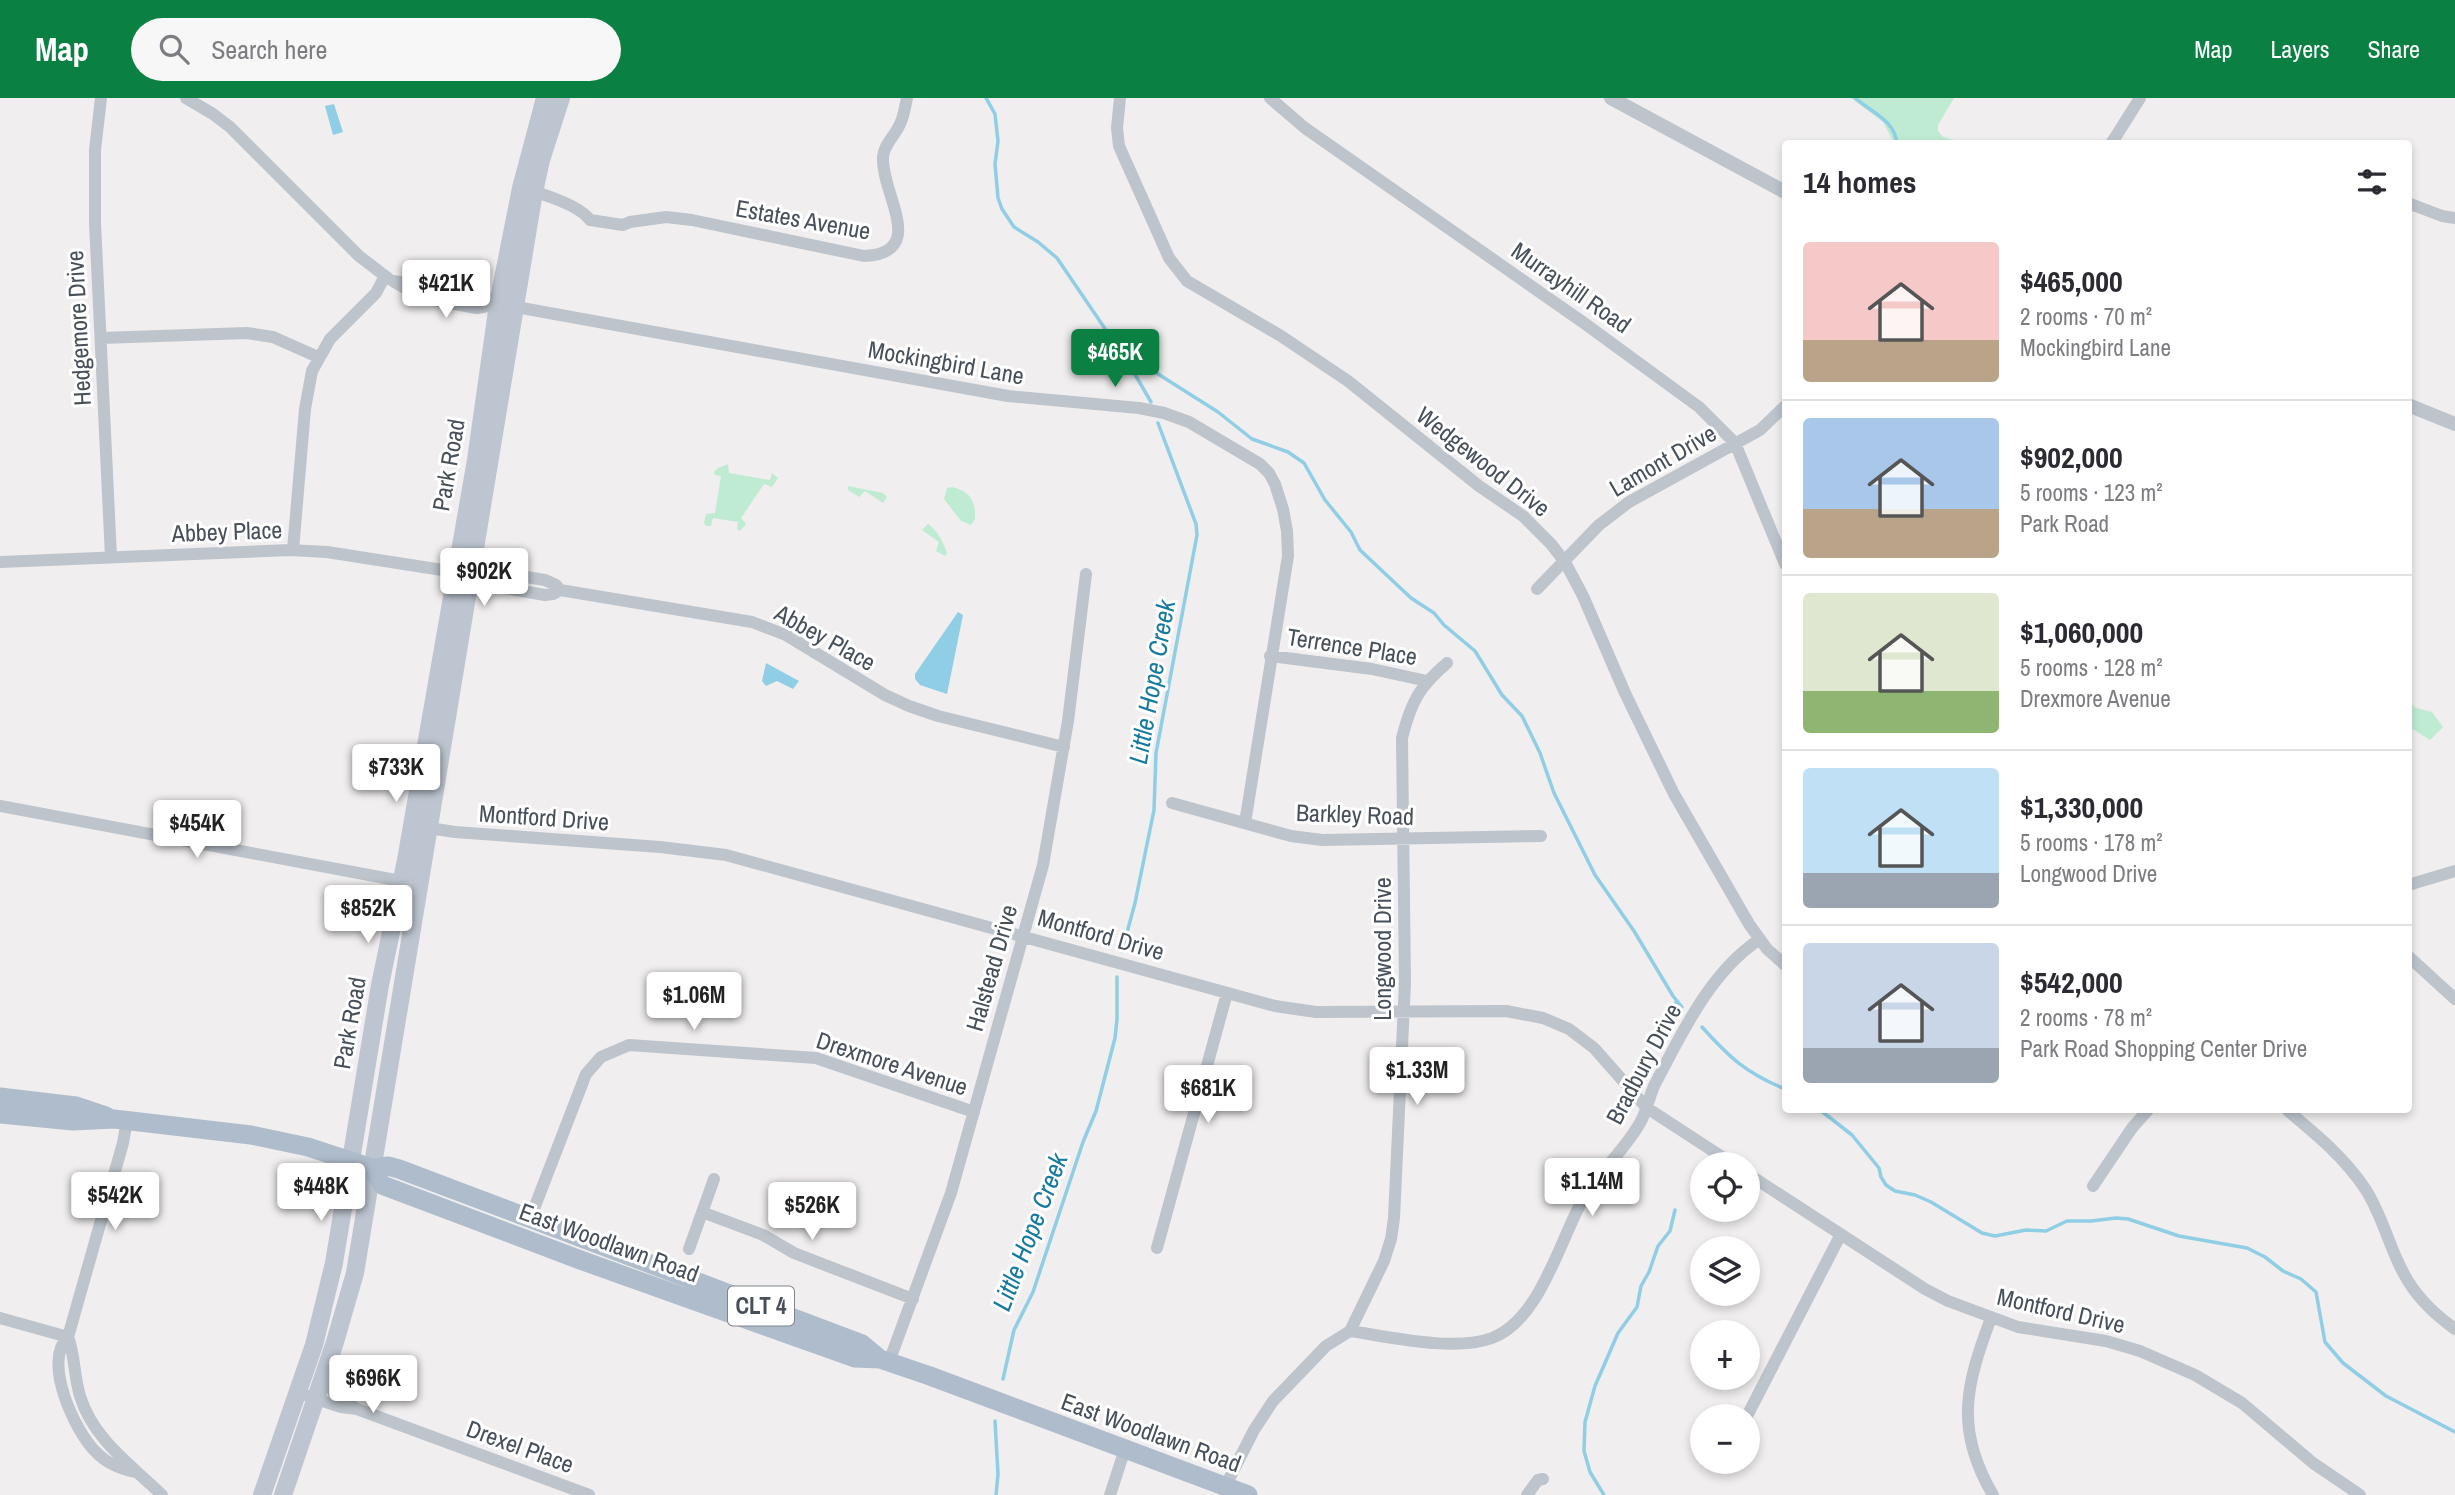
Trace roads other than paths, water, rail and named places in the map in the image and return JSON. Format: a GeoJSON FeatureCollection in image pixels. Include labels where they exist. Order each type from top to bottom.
{"type":"FeatureCollection","features":[{"type":"Feature","properties":{"kind":"main road","name":"Park Road"},"geometry":{"type":"LineString","coordinates":[[282,1495],[325,1375],[352,1289],[372,1168],[420,826],[465,574],[507,306],[545,98]]}},
{"type":"Feature","properties":{"kind":"main road","name":"Park Road"},"geometry":{"type":"LineString","coordinates":[[528,190],[541,160],[561,98]]}},
{"type":"Feature","properties":{"kind":"main road","name":"Park Road"},"geometry":{"type":"LineString","coordinates":[[262,1495],[326,1302],[380,985],[401,881],[420,826]]}},
{"type":"Feature","properties":{"kind":"main road","name":"East Woodlawn Road"},"geometry":{"type":"LineString","coordinates":[[0,1097],[76,1106],[120,1120]]}},
{"type":"Feature","properties":{"kind":"main road","name":"East Woodlawn Road"},"geometry":{"type":"LineString","coordinates":[[0,1114],[74,1121],[120,1120],[273,1139],[372,1168],[388,1166],[399,1169],[862,1344],[884,1360],[1248,1495]]}},
{"type":"Feature","properties":{"kind":"main road","name":"East Woodlawn Road"},"geometry":{"type":"LineString","coordinates":[[372,1168],[382,1185],[571,1256],[855,1358],[884,1360]]}},
{"type":"Feature","properties":{"kind":"street","name":"Hedgemore Drive"},"geometry":{"type":"LineString","coordinates":[[101,98],[95,150],[94,192],[111,557]]}},
{"type":"Feature","properties":{"kind":"street"},"geometry":{"type":"LineString","coordinates":[[186,98],[230,127],[359,256],[389,279],[330,339],[312,371],[305,409],[293,550]]}},
{"type":"Feature","properties":{"kind":"street","name":"Estates Avenue"},"geometry":{"type":"LineString","coordinates":[[528,190],[586,214],[593,212],[606,218],[624,217],[630,222],[666,217],[692,220],[864,257],[888,252],[899,236],[899,227],[885,177],[883,154],[900,126],[907,98]]}},
{"type":"Feature","properties":{"kind":"street","name":"Wedgewood Drive"},"geometry":{"type":"LineString","coordinates":[[1120,98],[1116,128],[1119,146],[1169,258],[1187,281],[1281,336],[1348,381],[1479,486],[1523,516],[1565,562],[1674,794],[1760,939],[1782,962]]}},
{"type":"Feature","properties":{"kind":"street","name":"Murrayhill Road"},"geometry":{"type":"LineString","coordinates":[[1270,98],[1305,128],[1689,398],[1735,443],[1782,557]]}},
{"type":"Feature","properties":{"kind":"street"},"geometry":{"type":"LineString","coordinates":[[1611,98],[1782,190]]}},
{"type":"Feature","properties":{"kind":"street"},"geometry":{"type":"LineString","coordinates":[[2113,140],[2139,98]]}},
{"type":"Feature","properties":{"kind":"street"},"geometry":{"type":"LineString","coordinates":[[2412,205],[2455,218]]}},
{"type":"Feature","properties":{"kind":"street","name":"Mockingbird Lane"},"geometry":{"type":"LineString","coordinates":[[389,279],[471,292],[507,306],[1008,396],[1139,408],[1189,422],[1260,464],[1275,484],[1287,531],[1288,556],[1245,823]]}},
{"type":"Feature","properties":{"kind":"street"},"geometry":{"type":"LineString","coordinates":[[100,338],[247,333],[273,337],[318,357]]}},
{"type":"Feature","properties":{"kind":"street"},"geometry":{"type":"LineString","coordinates":[[2412,407],[2455,424]]}},
{"type":"Feature","properties":{"kind":"street","name":"Lamont Drive"},"geometry":{"type":"LineString","coordinates":[[1537,589],[1599,526],[1629,502],[1767,424],[1782,409]]}},
{"type":"Feature","properties":{"kind":"street","name":"Abbey Place"},"geometry":{"type":"LineString","coordinates":[[0,562],[293,550],[327,552],[465,574],[545,595],[560,590],[752,622],[786,635],[885,695],[909,706],[938,716],[1064,747]]}},
{"type":"Feature","properties":{"kind":"street","name":"Halstead Drive"},"geometry":{"type":"LineString","coordinates":[[884,1360],[913,1299],[951,1193],[1047,847],[1064,747],[1086,574]]}},
{"type":"Feature","properties":{"kind":"street","name":"Terrence Place"},"geometry":{"type":"LineString","coordinates":[[1270,656],[1372,669],[1427,681]]}},
{"type":"Feature","properties":{"kind":"street","name":"Longwood Drive"},"geometry":{"type":"LineString","coordinates":[[1225,1486],[1254,1430],[1273,1401],[1326,1346],[1350,1331],[1384,1261],[1391,1239],[1405,1012],[1402,738],[1411,705],[1427,681],[1447,663]]}},
{"type":"Feature","properties":{"kind":"street","name":"Barkley Road"},"geometry":{"type":"LineString","coordinates":[[1172,803],[1291,836],[1322,839],[1541,836]]}},
{"type":"Feature","properties":{"kind":"street"},"geometry":{"type":"LineString","coordinates":[[0,806],[401,881]]}},
{"type":"Feature","properties":{"kind":"street","name":"Montford Drive"},"geometry":{"type":"LineString","coordinates":[[420,826],[455,832],[660,847],[726,855],[1275,1006],[1316,1012],[1506,1011],[1543,1018],[1569,1030],[1594,1048],[1647,1108],[1715,1152]]}},
{"type":"Feature","properties":{"kind":"street"},"geometry":{"type":"LineString","coordinates":[[2412,884],[2455,871]]}},
{"type":"Feature","properties":{"kind":"street","name":"Bradbury Drive"},"geometry":{"type":"LineString","coordinates":[[1350,1331],[1461,1344],[1493,1338],[1513,1327],[1526,1314],[1535,1299],[1582,1200],[1595,1179],[1640,1124],[1654,1086],[1702,1001],[1727,968],[1746,948],[1760,939]]}},
{"type":"Feature","properties":{"kind":"street"},"geometry":{"type":"LineString","coordinates":[[2412,960],[2455,999]]}},
{"type":"Feature","properties":{"kind":"street"},"geometry":{"type":"LineString","coordinates":[[1157,1248],[1227,993]]}},
{"type":"Feature","properties":{"kind":"street","name":"Drexmore Avenue"},"geometry":{"type":"LineString","coordinates":[[530,1219],[576,1093],[589,1069],[601,1057],[629,1045],[816,1058],[974,1112]]}},
{"type":"Feature","properties":{"kind":"street"},"geometry":{"type":"LineString","coordinates":[[2093,1186],[2145,1113]]}},
{"type":"Feature","properties":{"kind":"street"},"geometry":{"type":"LineString","coordinates":[[2291,1113],[2317,1134],[2349,1167],[2373,1203],[2404,1274],[2414,1290],[2427,1307],[2455,1329]]}},
{"type":"Feature","properties":{"kind":"street"},"geometry":{"type":"LineString","coordinates":[[120,1120],[124,1143],[68,1337],[79,1392],[86,1411],[111,1449],[162,1495]]}},
{"type":"Feature","properties":{"kind":"street"},"geometry":{"type":"LineString","coordinates":[[689,1249],[714,1179]]}},
{"type":"Feature","properties":{"kind":"street","name":"Montford Drive"},"geometry":{"type":"LineString","coordinates":[[1760,1182],[1925,1289],[1948,1301],[2030,1330],[2108,1342],[2140,1351],[2195,1375],[2242,1404],[2312,1463],[2360,1495]]}},
{"type":"Feature","properties":{"kind":"street"},"geometry":{"type":"LineString","coordinates":[[702,1212],[763,1235],[794,1253],[913,1299]]}},
{"type":"Feature","properties":{"kind":"street"},"geometry":{"type":"LineString","coordinates":[[1753,1404],[1841,1234]]}},
{"type":"Feature","properties":{"kind":"street"},"geometry":{"type":"LineString","coordinates":[[0,1318],[68,1337]]}},
{"type":"Feature","properties":{"kind":"street"},"geometry":{"type":"LineString","coordinates":[[1991,1318],[1972,1372],[1967,1416],[1975,1458],[1993,1495]]}},
{"type":"Feature","properties":{"kind":"street","name":"Drexel Place"},"geometry":{"type":"LineString","coordinates":[[325,1375],[335,1395],[357,1409]]}},
{"type":"Feature","properties":{"kind":"street","name":"Drexel Place"},"geometry":{"type":"LineString","coordinates":[[298,1393],[357,1409],[589,1495]]}},
{"type":"Feature","properties":{"kind":"street"},"geometry":{"type":"LineString","coordinates":[[1110,1495],[1125,1449]]}},
{"type":"Feature","properties":{"kind":"street"},"geometry":{"type":"LineString","coordinates":[[1527,1495],[1538,1480],[1543,1479]]}},
{"type":"Feature","properties":{"kind":"water"},"geometry":{"type":"Polygon","coordinates":[[[334,104],[343,132],[333,135],[325,106],[334,104]]]}},
{"type":"Feature","properties":{"kind":"water"},"geometry":{"type":"Polygon","coordinates":[[[958,612],[963,615],[947,694],[920,685],[915,674],[958,612]]]}},
{"type":"Feature","properties":{"kind":"water"},"geometry":{"type":"Polygon","coordinates":[[[766,663],[799,681],[793,689],[777,681],[766,686],[762,681],[766,663]]]}},
{"type":"Feature","properties":{"kind":"waterway","name":"Little Hope Creek"},"geometry":{"type":"LineString","coordinates":[[986,98],[995,114],[998,141],[995,164],[998,198],[1002,209],[1014,227],[1057,258],[1129,364],[1151,402]]}},
{"type":"Feature","properties":{"kind":"waterway"},"geometry":{"type":"LineString","coordinates":[[1855,98],[1887,123],[1896,140]]}},
{"type":"Feature","properties":{"kind":"waterway"},"geometry":{"type":"LineString","coordinates":[[1129,364],[1147,367],[1218,412],[1252,439],[1288,452],[1304,463],[1325,500],[1351,532],[1360,550],[1411,598],[1434,613],[1475,651],[1502,695],[1522,716],[1540,753],[1554,793],[1595,875],[1682,1007]]}},
{"type":"Feature","properties":{"kind":"waterway","name":"Little Hope Creek"},"geometry":{"type":"LineString","coordinates":[[1122,951],[1154,810],[1156,753],[1197,535],[1196,524],[1158,423]]}},
{"type":"Feature","properties":{"kind":"waterway","name":"Little Hope Creek"},"geometry":{"type":"LineString","coordinates":[[1003,1379],[1014,1330],[1033,1292],[1096,1111],[1115,1038],[1117,977]]}},
{"type":"Feature","properties":{"kind":"waterway"},"geometry":{"type":"LineString","coordinates":[[1676,1002],[1676,1013]]}},
{"type":"Feature","properties":{"kind":"waterway"},"geometry":{"type":"LineString","coordinates":[[1702,1027],[1739,1064],[1782,1088]]}},
{"type":"Feature","properties":{"kind":"waterway"},"geometry":{"type":"LineString","coordinates":[[1824,1113],[1852,1135],[1879,1168],[1886,1185],[1895,1191],[1931,1202],[1982,1233],[1995,1236],[2026,1230],[2046,1231],[2067,1221],[2128,1219],[2179,1236],[2247,1248],[2265,1257],[2283,1271],[2301,1279],[2316,1292],[2325,1342],[2343,1363],[2386,1396],[2455,1432]]}},
{"type":"Feature","properties":{"kind":"waterway"},"geometry":{"type":"LineString","coordinates":[[1604,1495],[1590,1472],[1584,1451],[1585,1422],[1595,1386],[1618,1333],[1637,1307],[1641,1286],[1658,1246],[1670,1231],[1675,1210]]}},
{"type":"Feature","properties":{"kind":"waterway","name":"Little Hope Creek"},"geometry":{"type":"LineString","coordinates":[[995,1421],[998,1474],[996,1495]]}}]}
